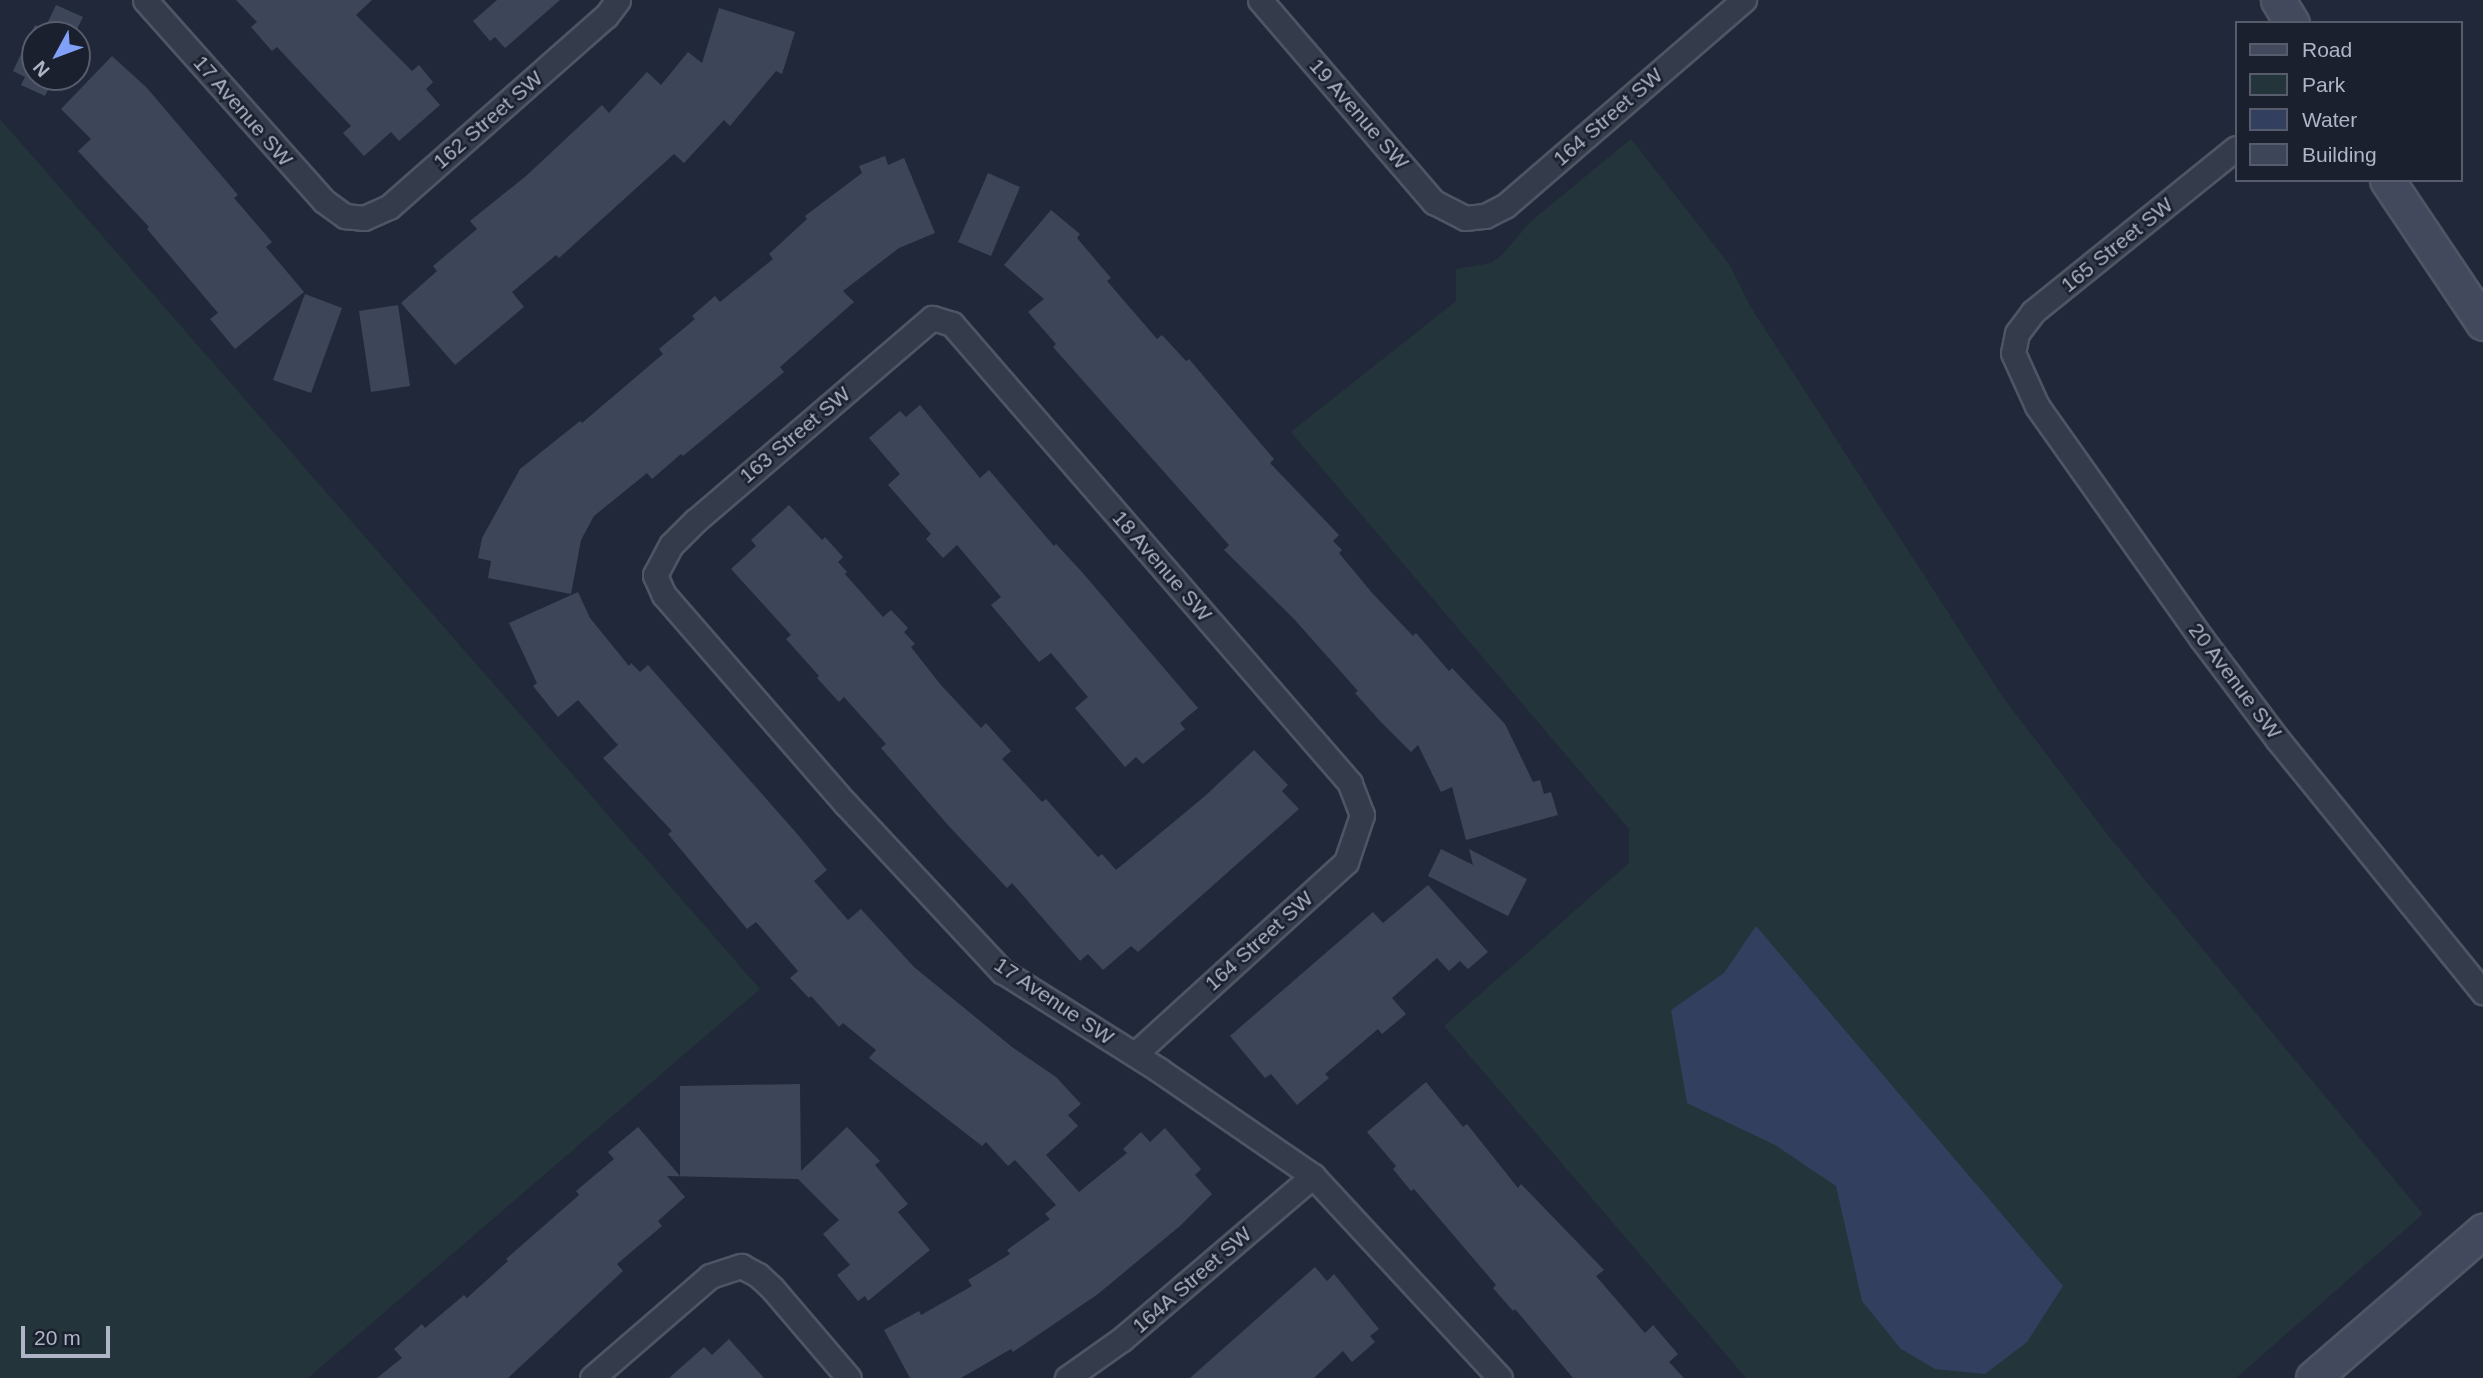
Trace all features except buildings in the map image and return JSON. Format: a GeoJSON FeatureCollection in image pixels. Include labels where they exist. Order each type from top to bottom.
{"type":"FeatureCollection","features":[{"type":"Feature","properties":{"kind":"street","name":"17 Avenue SW"},"geometry":{"type":"LineString","coordinates":[[145,0],[303,179],[324,201],[345,216]]}},
{"type":"Feature","properties":{"kind":"street","name":"162 Street SW"},"geometry":{"type":"LineString","coordinates":[[345,216],[364,219],[389,207],[607,16],[618,0]]}},
{"type":"Feature","properties":{"kind":"street","name":"19 Avenue SW"},"geometry":{"type":"LineString","coordinates":[[1260,0],[1434,202],[1465,218]]}},
{"type":"Feature","properties":{"kind":"street","name":"164 Street SW"},"geometry":{"type":"LineString","coordinates":[[1465,218],[1485,216],[1505,206],[1744,0]]}},
{"type":"Feature","properties":{"kind":"street"},"geometry":{"type":"LineString","coordinates":[[2278,0],[2291,21]]}},
{"type":"Feature","properties":{"kind":"street","name":"165 Street SW"},"geometry":{"type":"LineString","coordinates":[[2013,353],[2017,333],[2033,312],[2234,150]]}},
{"type":"Feature","properties":{"kind":"street"},"geometry":{"type":"LineString","coordinates":[[2388,182],[2483,323]]}},
{"type":"Feature","properties":{"kind":"street","name":"163 Street SW"},"geometry":{"type":"LineString","coordinates":[[655,575],[671,545],[696,520],[932,318],[952,324]]}},
{"type":"Feature","properties":{"kind":"street","name":"18 Avenue SW"},"geometry":{"type":"LineString","coordinates":[[952,324],[1350,783],[1362,815]]}},
{"type":"Feature","properties":{"kind":"street","name":"20 Avenue SW"},"geometry":{"type":"LineString","coordinates":[[2013,353],[2037,405],[2202,639],[2278,740],[2483,992]]}},
{"type":"Feature","properties":{"kind":"street","name":"17 Avenue SW"},"geometry":{"type":"LineString","coordinates":[[655,575],[664,595],[846,804],[1002,971],[1135,1054],[1312,1176],[1500,1378]]}},
{"type":"Feature","properties":{"kind":"street","name":"164 Street SW"},"geometry":{"type":"LineString","coordinates":[[1135,1054],[1346,862],[1362,815]]}},
{"type":"Feature","properties":{"kind":"street","name":"164A Street SW"},"geometry":{"type":"LineString","coordinates":[[1067,1378],[1122,1339],[1312,1176]]}},
{"type":"Feature","properties":{"kind":"street"},"geometry":{"type":"LineString","coordinates":[[2314,1378],[2483,1231]]}},
{"type":"Feature","properties":{"kind":"street"},"geometry":{"type":"LineString","coordinates":[[592,1378],[696,1287],[717,1273],[741,1266],[758,1275],[772,1288],[849,1378]]}},
{"type":"Feature","properties":{"kind":"green space"},"geometry":{"type":"Polygon","coordinates":[[[0,119],[760,989],[308,1378],[0,1378],[0,119]]]}},
{"type":"Feature","properties":{"kind":"green space"},"geometry":{"type":"Polygon","coordinates":[[[1631,139],[1729,264],[1750,306],[2002,696],[2111,839],[2423,1214],[2236,1378],[1746,1378],[1444,1026],[1629,863],[1629,829],[1291,432],[1456,301],[1456,269],[1491,263],[1503,254],[1530,222],[1631,139]]]}},
{"type":"Feature","properties":{"kind":"water"},"geometry":{"type":"Polygon","coordinates":[[[1756,926],[2063,1286],[2027,1342],[1985,1374],[1935,1369],[1901,1349],[1862,1301],[1836,1186],[1775,1145],[1687,1103],[1671,1010],[1724,973],[1756,926]]]}}]}
